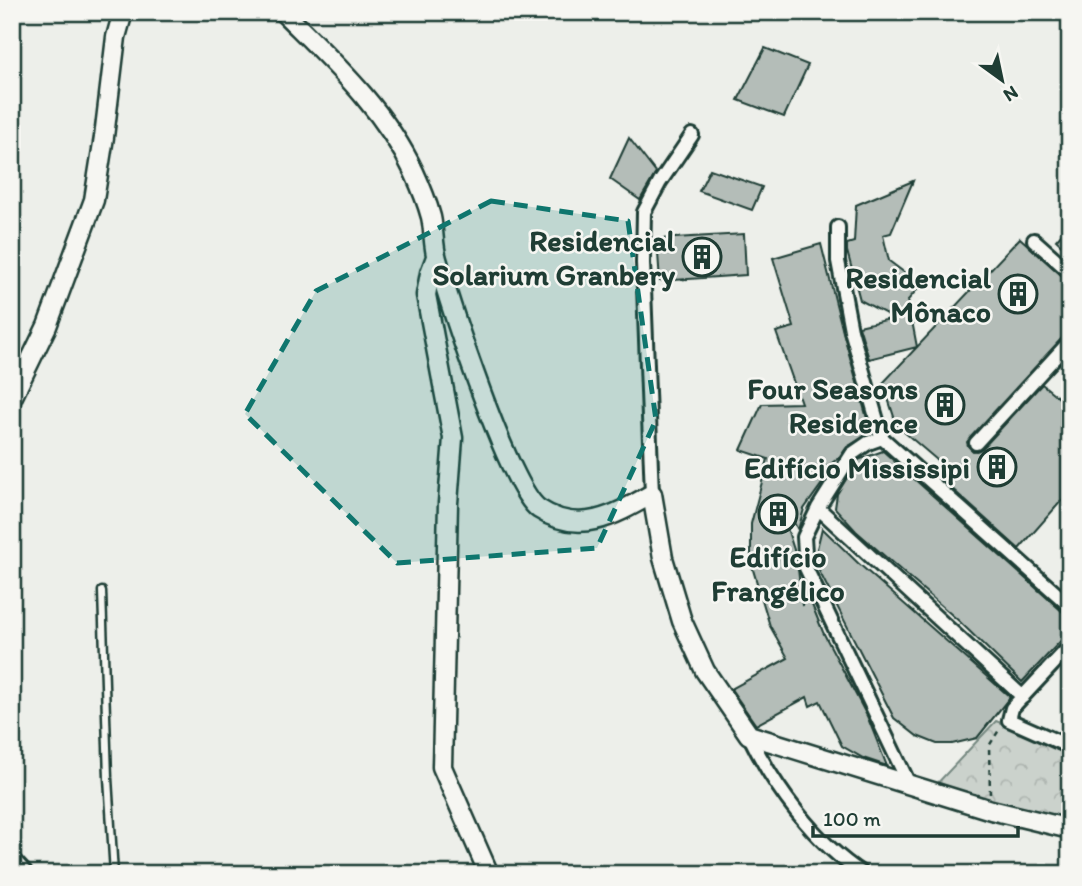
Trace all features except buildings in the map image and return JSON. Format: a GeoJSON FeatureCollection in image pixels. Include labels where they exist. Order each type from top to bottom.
{"type":"FeatureCollection","features":[{"type":"Feature","properties":{"kind":"street"},"geometry":{"type":"LineString","coordinates":[[12,398],[47,326],[94,200],[116,37],[123,12]]}},
{"type":"Feature","properties":{"kind":"street"},"geometry":{"type":"LineString","coordinates":[[283,12],[355,84],[391,129],[414,172],[430,216],[436,257],[503,448],[518,480],[537,508],[567,521],[594,521],[619,513],[652,494]]}},
{"type":"Feature","properties":{"kind":"street"},"geometry":{"type":"LineString","coordinates":[[692,135],[660,182],[644,212],[644,290],[652,494],[663,558],[682,621],[705,671],[799,813],[841,859],[863,874]]}},
{"type":"Feature","properties":{"kind":"street"},"geometry":{"type":"LineString","coordinates":[[838,227],[838,261],[851,330],[882,438],[1070,606]]}},
{"type":"Feature","properties":{"kind":"street"},"geometry":{"type":"LineString","coordinates":[[1034,240],[1070,272]]}},
{"type":"Feature","properties":{"kind":"street"},"geometry":{"type":"LineString","coordinates":[[436,257],[429,273],[426,295],[453,438],[448,517],[442,767],[489,874]]}},
{"type":"Feature","properties":{"kind":"street"},"geometry":{"type":"LineString","coordinates":[[976,443],[1070,341]]}},
{"type":"Feature","properties":{"kind":"street"},"geometry":{"type":"LineString","coordinates":[[882,438],[867,443],[852,454],[818,508],[804,537],[806,568],[910,786]]}},
{"type":"Feature","properties":{"kind":"street"},"geometry":{"type":"LineString","coordinates":[[818,508],[1023,696]]}},
{"type":"Feature","properties":{"kind":"street"},"geometry":{"type":"LineString","coordinates":[[1070,646],[1012,708],[1009,720],[1070,747]]}},
{"type":"Feature","properties":{"kind":"street"},"geometry":{"type":"LineString","coordinates":[[749,735],[990,810],[1070,829]]}},
{"type":"Feature","properties":{"kind":"street"},"geometry":{"type":"LineString","coordinates":[[12,862],[23,874]]}},
{"type":"Feature","properties":{"kind":"lane"},"geometry":{"type":"LineString","coordinates":[[102,591],[106,742],[114,874]]}},
{"type":"Feature","properties":{"kind":"path"},"geometry":{"type":"LineString","coordinates":[[990,810],[989,746],[1009,720]]}},
{"type":"Feature","properties":{"kind":"highlighted area"},"geometry":{"type":"Polygon","coordinates":[[[491,201],[628,221],[656,420],[597,548],[397,563],[245,414],[316,291],[491,201]]]}},
{"type":"Feature","properties":{"kind":"green space"},"geometry":{"type":"Polygon","coordinates":[[[996,721],[1070,751],[1070,824],[932,789],[996,721]]]}},
{"type":"Feature","properties":{"kind":"place","name":"Residencial Solarium Granbery"},"geometry":{"type":"Point","coordinates":[702,257]}},
{"type":"Feature","properties":{"kind":"place","name":"Residencial Mônaco"},"geometry":{"type":"Point","coordinates":[1018,294]}},
{"type":"Feature","properties":{"kind":"place","name":"Four Seasons Residence"},"geometry":{"type":"Point","coordinates":[945,405]}},
{"type":"Feature","properties":{"kind":"place","name":"Edifício Mississipi"},"geometry":{"type":"Point","coordinates":[997,467]}},
{"type":"Feature","properties":{"kind":"place","name":"Edifício Frangélico"},"geometry":{"type":"Point","coordinates":[778,514]}}]}
